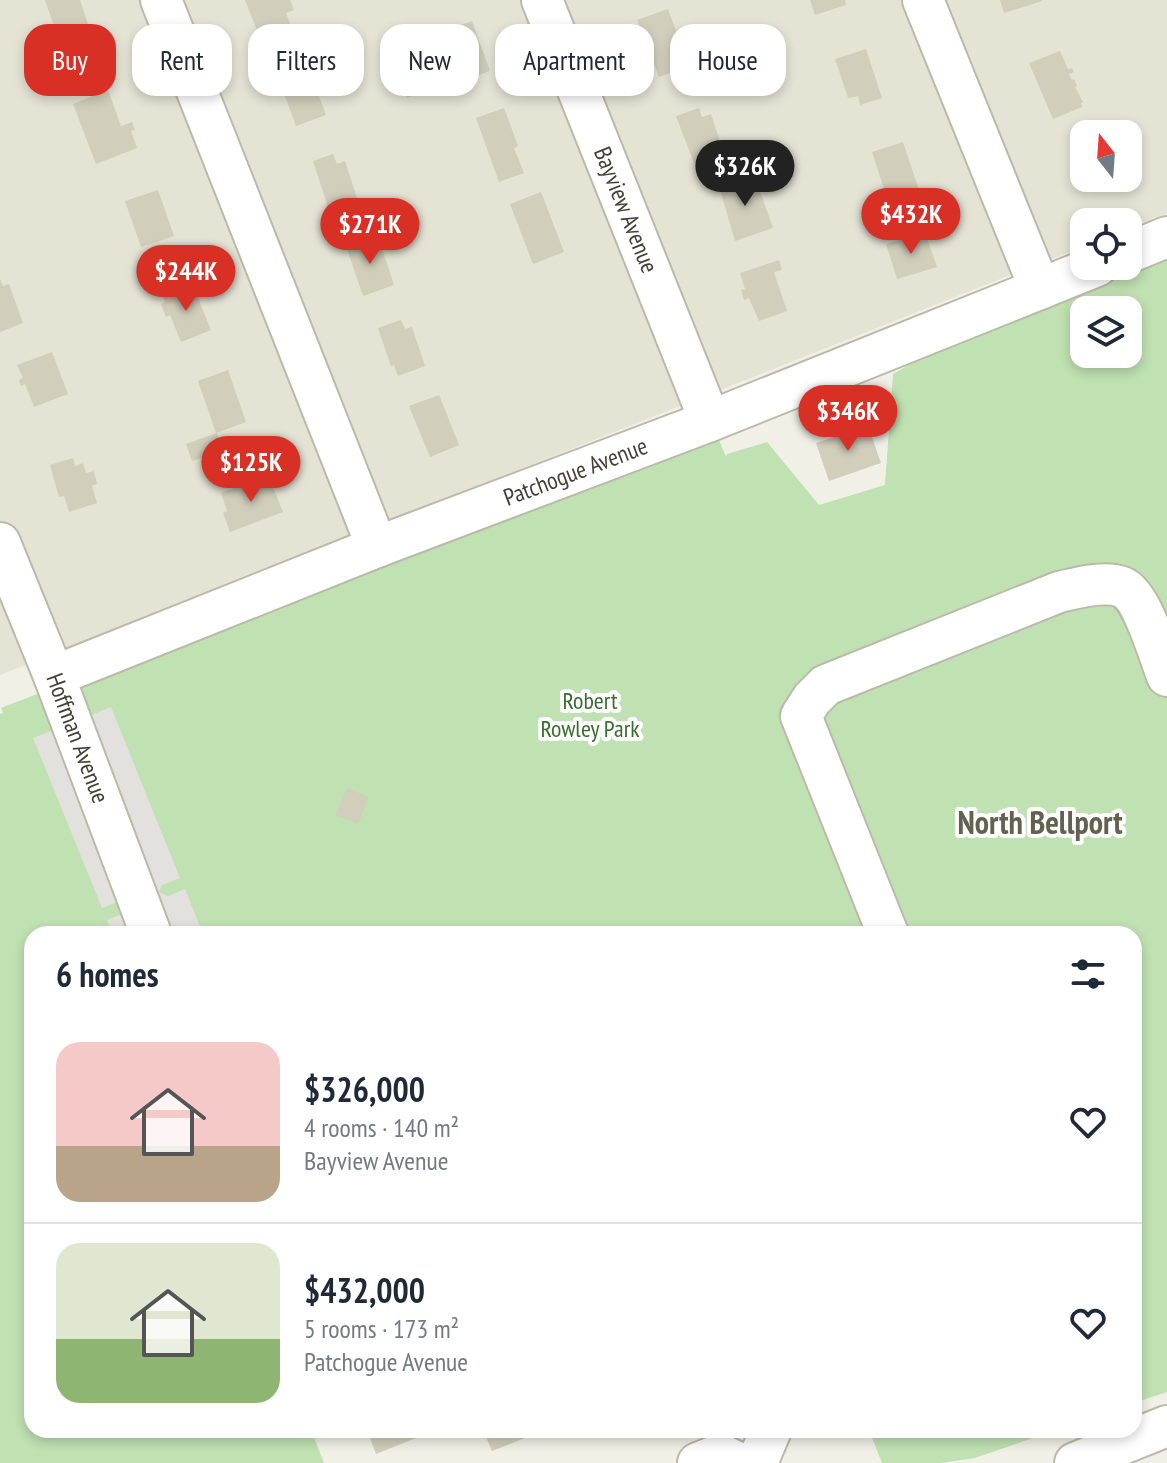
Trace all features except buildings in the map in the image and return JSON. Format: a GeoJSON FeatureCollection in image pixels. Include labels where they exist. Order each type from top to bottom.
{"type":"FeatureCollection","features":[{"type":"Feature","properties":{"kind":"street"},"geometry":{"type":"LineString","coordinates":[[161,0],[377,547]]}},
{"type":"Feature","properties":{"kind":"street","name":"Bayview Avenue"},"geometry":{"type":"LineString","coordinates":[[542,0],[710,421]]}},
{"type":"Feature","properties":{"kind":"street"},"geometry":{"type":"LineString","coordinates":[[923,0],[1040,289]]}},
{"type":"Feature","properties":{"kind":"street"},"geometry":{"type":"LineString","coordinates":[[1142,247],[1167,237]]}},
{"type":"Feature","properties":{"kind":"street","name":"Patchogue Avenue"},"geometry":{"type":"LineString","coordinates":[[54,676],[377,547],[710,421],[1070,277]]}},
{"type":"Feature","properties":{"kind":"street","name":"Hoffman Avenue"},"geometry":{"type":"LineString","coordinates":[[0,543],[54,676],[148,926]]}},
{"type":"Feature","properties":{"kind":"street"},"geometry":{"type":"LineString","coordinates":[[885,926],[801,716],[826,685],[1059,592],[1099,585],[1122,587],[1136,598],[1167,676]]}},
{"type":"Feature","properties":{"kind":"street"},"geometry":{"type":"LineString","coordinates":[[1142,1433],[1167,1426]]}},
{"type":"Feature","properties":{"kind":"street"},"geometry":{"type":"LineString","coordinates":[[757,1463],[768,1438]]}},
{"type":"Feature","properties":{"kind":"street"},"geometry":{"type":"LineString","coordinates":[[1085,1449],[1124,1438]]}},
{"type":"Feature","properties":{"kind":"street"},"geometry":{"type":"LineString","coordinates":[[698,1463],[720,1454],[739,1463]]}},
{"type":"Feature","properties":{"kind":"shaded area"},"geometry":{"type":"Polygon","coordinates":[[[0,0],[1167,0],[1167,213],[1142,223],[1142,208],[1070,208],[1070,252],[0,675],[0,0]]]}},
{"type":"Feature","properties":{"kind":"shaded area"},"geometry":{"type":"Polygon","coordinates":[[[111,707],[180,878],[162,885],[159,892],[168,896],[185,889],[200,926],[109,926],[107,920],[127,912],[123,900],[102,908],[33,738],[111,707]]]}},
{"type":"Feature","properties":{"kind":"green space","name":"Robert Rowley Park"},"geometry":{"type":"Polygon","coordinates":[[[1167,216],[1167,1392],[1142,1400],[1142,926],[24,926],[24,1438],[314,1438],[324,1463],[0,1463],[1,708],[715,430],[726,457],[727,454],[767,442],[819,505],[885,485],[893,374],[1070,272],[1070,280],[1142,280],[1142,230],[1167,216]]]}},
{"type":"Feature","properties":{"kind":"green space"},"geometry":{"type":"Polygon","coordinates":[[[872,1438],[1033,1438],[975,1458],[941,1463],[882,1463],[872,1438]]]}},
{"type":"Feature","properties":{"kind":"district","name":"North Bellport"},"geometry":{"type":"Point","coordinates":[1040,823]}}]}
